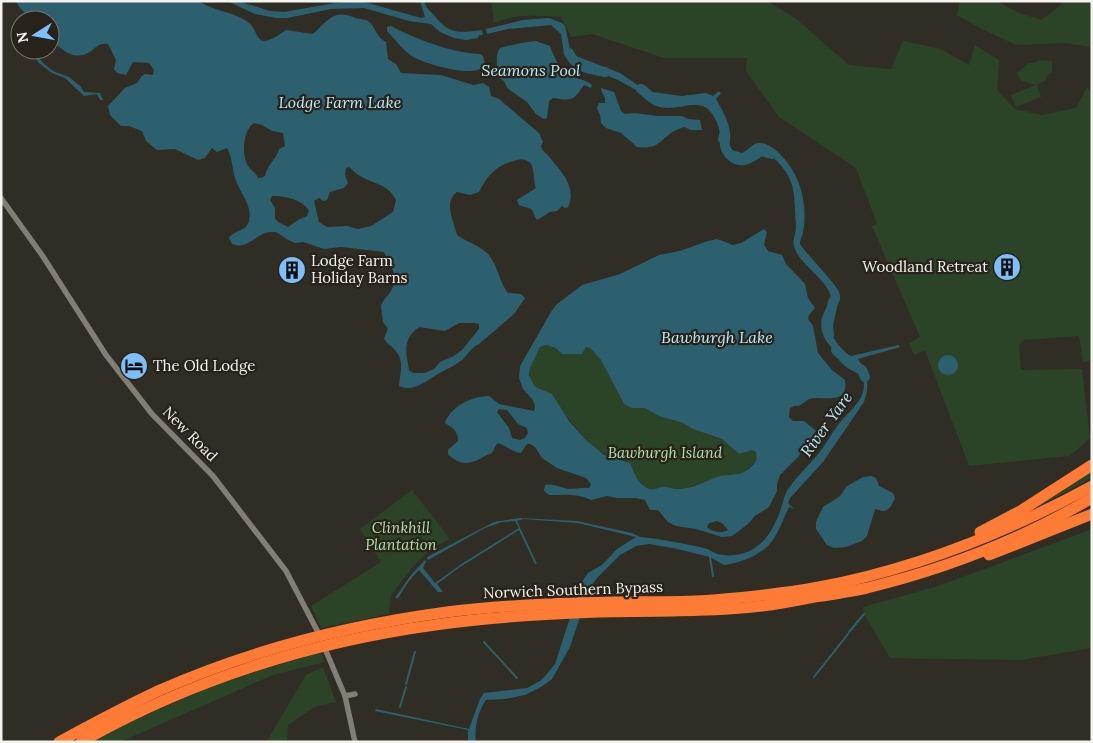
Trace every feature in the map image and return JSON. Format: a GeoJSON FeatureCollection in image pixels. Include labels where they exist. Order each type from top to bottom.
{"type":"FeatureCollection","features":[{"type":"Feature","properties":{"kind":"highway"},"geometry":{"type":"LineString","coordinates":[[818,588],[908,562],[954,545],[1022,510],[1092,465]]}},
{"type":"Feature","properties":{"kind":"highway","name":"Norwich Southern Bypass"},"geometry":{"type":"LineString","coordinates":[[59,742],[114,712],[161,690],[211,670],[300,646],[333,638],[550,609],[708,600],[818,588],[884,572],[948,553],[1056,506],[1092,486]]}},
{"type":"Feature","properties":{"kind":"highway","name":"Norwich Southern Bypass"},"geometry":{"type":"LineString","coordinates":[[600,607],[704,610],[763,606],[865,588],[959,560],[1036,528],[1092,498]]}},
{"type":"Feature","properties":{"kind":"highway"},"geometry":{"type":"LineString","coordinates":[[763,606],[852,595],[894,586],[1003,550],[1092,514]]}},
{"type":"Feature","properties":{"kind":"highway","name":"Norwich Southern Bypass"},"geometry":{"type":"LineString","coordinates":[[81,742],[163,700],[300,646]]}},
{"type":"Feature","properties":{"kind":"street","name":"New Road"},"geometry":{"type":"LineString","coordinates":[[1,198],[47,262],[106,355],[152,414],[213,476],[286,571],[318,633],[345,696],[355,742]]}},
{"type":"Feature","properties":{"kind":"street"},"geometry":{"type":"LineString","coordinates":[[345,696],[355,694]]}},
{"type":"Feature","properties":{"kind":"green space"},"geometry":{"type":"Polygon","coordinates":[[[491,1],[767,1],[795,18],[849,65],[891,69],[903,41],[941,49],[969,65],[975,45],[999,60],[997,90],[1015,109],[1042,115],[1076,108],[1087,87],[1092,93],[1092,361],[1083,362],[1079,336],[1024,340],[1019,345],[1021,370],[1082,369],[1090,438],[1070,456],[969,466],[925,350],[914,355],[909,343],[920,337],[872,226],[877,224],[856,168],[779,117],[746,71],[747,58],[664,58],[592,34],[571,37],[561,17],[518,16],[494,23],[491,1]]]}},
{"type":"Feature","properties":{"kind":"green space"},"geometry":{"type":"Polygon","coordinates":[[[960,1],[997,1],[1017,12],[1041,20],[1061,5],[1061,1],[1092,1],[1092,47],[1065,43],[1016,45],[957,15],[960,1]]]}},
{"type":"Feature","properties":{"kind":"green space"},"geometry":{"type":"Polygon","coordinates":[[[1039,60],[1052,61],[1052,72],[1047,76],[1046,80],[1037,85],[1041,97],[1016,107],[1011,95],[1036,85],[1020,80],[1017,73],[1029,63],[1035,63],[1039,60]]]}},
{"type":"Feature","properties":{"kind":"green space","name":"Bawburgh Island"},"geometry":{"type":"Polygon","coordinates":[[[546,345],[556,348],[562,354],[582,354],[586,347],[590,348],[601,360],[624,404],[632,408],[645,408],[659,416],[683,423],[693,429],[722,439],[739,454],[752,450],[756,452],[758,459],[744,472],[726,475],[702,484],[675,489],[666,487],[655,490],[647,488],[635,478],[634,470],[626,461],[603,453],[594,446],[547,394],[535,387],[530,376],[530,367],[541,346],[546,345]]]}},
{"type":"Feature","properties":{"kind":"green space"},"geometry":{"type":"Polygon","coordinates":[[[1092,468],[1092,478],[1024,514],[1092,468]]]}},
{"type":"Feature","properties":{"kind":"green space","name":"Clinkhill Plantation"},"geometry":{"type":"Polygon","coordinates":[[[412,490],[450,539],[429,550],[413,567],[391,595],[389,614],[321,628],[311,606],[381,562],[360,529],[412,490]]]}},
{"type":"Feature","properties":{"kind":"green space"},"geometry":{"type":"Polygon","coordinates":[[[1092,529],[1092,648],[1021,660],[890,658],[864,614],[863,607],[938,586],[1092,529]]]}},
{"type":"Feature","properties":{"kind":"green space"},"geometry":{"type":"Polygon","coordinates":[[[320,652],[325,662],[273,675],[120,742],[92,742],[122,726],[217,684],[320,652]]]}},
{"type":"Feature","properties":{"kind":"green space"},"geometry":{"type":"Polygon","coordinates":[[[323,667],[336,702],[314,707],[288,725],[287,742],[264,742],[268,739],[306,675],[323,667]]]}},
{"type":"Feature","properties":{"kind":"water","name":"Lodge Farm Lake"},"geometry":{"type":"Polygon","coordinates":[[[16,1],[199,1],[243,19],[251,25],[258,37],[264,41],[272,39],[286,30],[313,34],[326,21],[335,16],[346,15],[366,20],[371,23],[379,36],[386,42],[388,59],[396,64],[401,73],[441,75],[473,85],[483,83],[489,87],[491,96],[499,99],[539,133],[543,142],[542,150],[549,156],[567,181],[571,193],[568,207],[562,206],[557,211],[550,212],[537,220],[531,209],[519,205],[517,200],[536,188],[531,164],[523,159],[497,168],[485,181],[479,192],[470,195],[457,192],[453,196],[450,207],[457,235],[488,254],[508,293],[521,294],[525,298],[514,314],[474,347],[462,360],[419,385],[404,388],[399,386],[400,358],[384,338],[388,329],[383,322],[381,306],[392,289],[395,279],[393,270],[384,252],[341,247],[324,249],[303,242],[295,243],[276,232],[265,233],[248,243],[232,244],[229,238],[247,225],[250,215],[235,178],[227,148],[217,152],[212,148],[205,158],[198,160],[175,149],[157,150],[146,141],[142,131],[129,126],[121,126],[110,115],[108,106],[125,88],[137,83],[142,76],[145,74],[153,75],[154,70],[149,63],[133,62],[126,75],[117,73],[114,69],[116,60],[108,44],[100,45],[79,56],[68,53],[60,48],[60,10],[22,10],[16,1]],[[254,123],[250,126],[245,137],[244,156],[249,168],[258,178],[261,178],[265,176],[279,149],[285,146],[283,133],[272,131],[254,123]],[[349,167],[346,168],[345,175],[348,183],[344,188],[330,192],[327,200],[323,201],[319,198],[314,201],[319,222],[327,227],[347,226],[358,229],[371,226],[393,212],[396,200],[390,191],[360,176],[349,167]],[[272,196],[270,200],[275,208],[275,219],[280,223],[288,227],[307,216],[309,211],[298,201],[272,196]],[[459,323],[445,331],[419,327],[410,337],[406,346],[409,370],[413,373],[425,373],[462,350],[479,329],[479,324],[459,323]]]}},
{"type":"Feature","properties":{"kind":"water"},"geometry":{"type":"Polygon","coordinates":[[[227,1],[238,1],[270,11],[284,12],[335,3],[361,1],[421,18],[425,17],[420,1],[424,1],[428,10],[449,29],[460,32],[482,30],[483,35],[466,40],[454,38],[440,32],[431,24],[409,21],[364,8],[331,9],[287,18],[276,18],[255,14],[227,1]]]}},
{"type":"Feature","properties":{"kind":"water"},"geometry":{"type":"Polygon","coordinates":[[[549,18],[565,26],[571,54],[620,73],[642,88],[652,92],[682,96],[706,93],[713,96],[719,91],[721,93],[716,99],[723,113],[727,128],[724,138],[732,150],[742,153],[757,143],[767,145],[779,153],[787,162],[798,180],[804,211],[803,233],[800,244],[835,285],[840,295],[829,320],[831,332],[838,344],[851,356],[899,345],[900,347],[858,359],[867,380],[864,402],[823,462],[790,498],[788,503],[794,509],[789,507],[772,542],[768,546],[747,559],[724,565],[710,557],[649,544],[636,546],[620,555],[590,587],[570,647],[552,679],[525,695],[486,700],[477,720],[476,742],[468,742],[468,730],[375,711],[376,709],[469,729],[484,693],[527,688],[540,681],[546,675],[555,664],[581,583],[588,573],[602,565],[617,549],[636,537],[578,523],[523,519],[517,521],[537,564],[535,564],[519,530],[457,569],[437,584],[443,592],[438,592],[419,570],[398,598],[395,598],[411,575],[425,560],[423,568],[435,583],[519,528],[515,521],[502,522],[485,528],[428,560],[427,557],[494,522],[520,518],[577,521],[632,533],[640,537],[704,548],[720,555],[744,553],[758,546],[769,534],[780,513],[788,490],[859,401],[864,390],[859,370],[834,350],[824,337],[821,322],[830,294],[823,282],[796,252],[794,244],[796,227],[794,194],[789,177],[777,161],[770,154],[763,151],[755,152],[741,160],[727,154],[718,140],[721,128],[718,116],[705,100],[677,104],[664,102],[567,59],[564,54],[561,34],[551,25],[508,29],[487,34],[486,29],[523,20],[549,18]]]}},
{"type":"Feature","properties":{"kind":"water"},"geometry":{"type":"Polygon","coordinates":[[[391,26],[411,36],[434,44],[458,51],[480,54],[483,56],[484,66],[478,70],[460,71],[421,61],[407,53],[387,31],[387,27],[391,26]]]}},
{"type":"Feature","properties":{"kind":"water","name":"Seamons Pool"},"geometry":{"type":"Polygon","coordinates":[[[536,41],[550,46],[553,55],[566,74],[592,85],[591,88],[584,85],[572,99],[553,98],[549,101],[547,118],[544,119],[536,114],[527,102],[507,88],[504,81],[499,78],[497,62],[500,48],[536,41]]]}},
{"type":"Feature","properties":{"kind":"water"},"geometry":{"type":"Polygon","coordinates":[[[37,60],[41,60],[53,71],[69,77],[84,92],[100,93],[103,100],[100,100],[97,94],[84,96],[65,78],[52,73],[37,60]]]}},
{"type":"Feature","properties":{"kind":"water"},"geometry":{"type":"Polygon","coordinates":[[[601,88],[614,92],[621,111],[625,114],[682,116],[688,119],[700,120],[702,130],[690,130],[685,127],[673,132],[654,146],[637,147],[621,133],[606,128],[601,123],[597,108],[599,103],[605,103],[605,98],[601,88]]]}},
{"type":"Feature","properties":{"kind":"water","name":"Bawburgh Lake"},"geometry":{"type":"Polygon","coordinates":[[[764,229],[767,232],[764,245],[768,251],[782,255],[786,264],[805,284],[808,298],[815,308],[808,319],[813,326],[818,353],[832,370],[845,380],[845,388],[843,394],[839,397],[809,399],[799,406],[790,408],[789,417],[793,421],[804,421],[816,431],[798,457],[780,475],[777,491],[769,507],[755,516],[732,536],[722,537],[696,529],[676,526],[668,522],[658,510],[650,510],[645,500],[607,496],[591,500],[576,495],[549,495],[544,491],[545,485],[569,489],[589,488],[591,484],[586,478],[557,468],[542,458],[535,447],[530,444],[527,444],[521,453],[498,443],[492,453],[466,463],[457,461],[448,454],[448,450],[458,441],[458,438],[454,430],[445,423],[457,407],[469,400],[489,396],[499,404],[534,411],[533,400],[523,389],[519,378],[520,366],[556,305],[582,285],[620,274],[659,255],[680,251],[708,241],[717,239],[733,245],[741,243],[764,229]],[[546,345],[540,347],[530,368],[529,375],[535,387],[552,394],[569,421],[585,439],[604,455],[630,463],[643,486],[652,489],[660,487],[682,489],[693,487],[717,477],[744,472],[757,459],[756,452],[752,450],[739,454],[722,439],[693,429],[683,423],[659,416],[645,408],[632,408],[624,404],[601,360],[590,348],[586,347],[582,354],[562,354],[556,348],[546,345]],[[499,409],[497,412],[509,428],[512,438],[520,440],[525,438],[528,433],[527,428],[518,424],[507,410],[499,409]],[[717,521],[709,523],[707,527],[714,531],[723,532],[728,530],[722,523],[717,521]]]}},
{"type":"Feature","properties":{"kind":"water"},"geometry":{"type":"Polygon","coordinates":[[[948,355],[955,358],[958,365],[955,372],[948,375],[941,372],[938,365],[941,358],[948,355]]]}},
{"type":"Feature","properties":{"kind":"water"},"geometry":{"type":"Polygon","coordinates":[[[871,476],[876,478],[879,486],[893,493],[895,498],[892,505],[884,511],[875,509],[867,536],[862,541],[846,547],[834,548],[827,545],[816,529],[816,522],[823,507],[840,496],[847,486],[863,477],[871,476]]]}},
{"type":"Feature","properties":{"kind":"waterway","name":"River Yare"},"geometry":{"type":"LineString","coordinates":[[569,53],[575,62],[580,65],[605,72]]}},
{"type":"Feature","properties":{"kind":"waterway","name":"River Yare"},"geometry":{"type":"LineString","coordinates":[[641,89],[660,102],[673,103],[700,100],[712,106],[724,126],[726,148],[729,154],[737,160],[751,158],[761,151],[772,154]]}},
{"type":"Feature","properties":{"kind":"waterway","name":"River Yare"},"geometry":{"type":"LineString","coordinates":[[829,335],[828,325],[833,302]]}},
{"type":"Feature","properties":{"kind":"waterway","name":"River Yare"},"geometry":{"type":"LineString","coordinates":[[836,350],[849,363],[862,370],[865,377]]}},
{"type":"Feature","properties":{"kind":"waterway"},"geometry":{"type":"LineString","coordinates":[[710,557],[713,576]]}},
{"type":"Feature","properties":{"kind":"waterway"},"geometry":{"type":"LineString","coordinates":[[849,632],[864,614]]}},
{"type":"Feature","properties":{"kind":"waterway"},"geometry":{"type":"LineString","coordinates":[[814,677],[848,634]]}},
{"type":"Feature","properties":{"kind":"waterway"},"geometry":{"type":"LineString","coordinates":[[484,642],[517,678]]}},
{"type":"Feature","properties":{"kind":"waterway"},"geometry":{"type":"LineString","coordinates":[[406,684],[415,652]]}},
{"type":"Feature","properties":{"kind":"waterway"},"geometry":{"type":"LineString","coordinates":[[400,707],[406,687]]}},
{"type":"Feature","properties":{"kind":"place","name":"Woodland Retreat"},"geometry":{"type":"Point","coordinates":[1007,267]}},
{"type":"Feature","properties":{"kind":"place","name":"Lodge Farm Holiday Barns"},"geometry":{"type":"Point","coordinates":[292,270]}},
{"type":"Feature","properties":{"kind":"place","name":"The Old Lodge"},"geometry":{"type":"Point","coordinates":[134,366]}}]}
